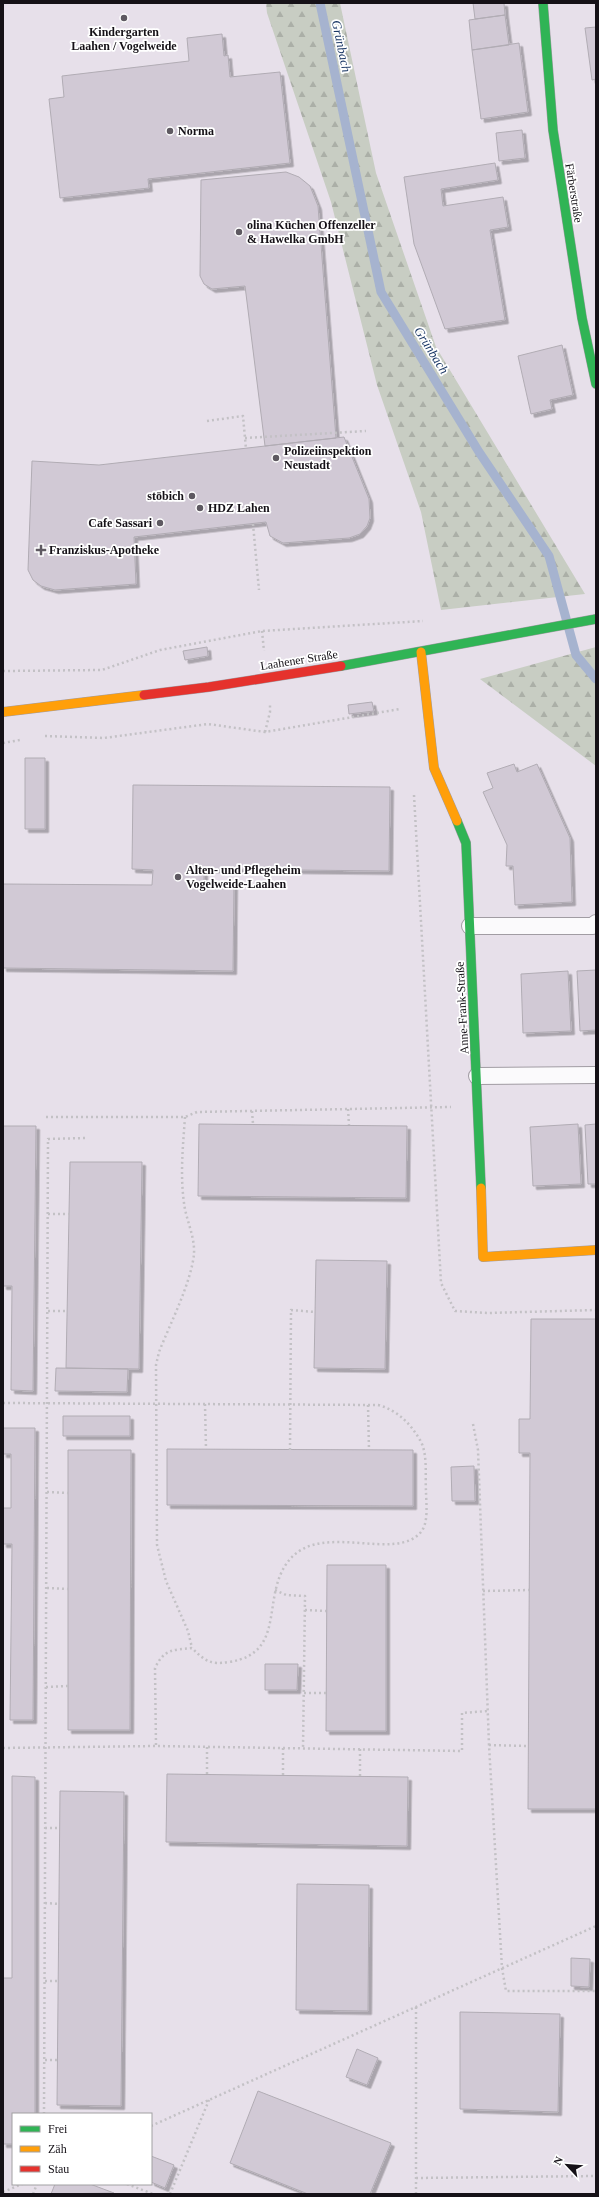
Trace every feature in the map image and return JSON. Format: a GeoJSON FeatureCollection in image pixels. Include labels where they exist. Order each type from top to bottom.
{"type":"FeatureCollection","features":[{"type":"Feature","properties":{"kind":"street","name":"Färberstraße"},"geometry":{"type":"LineString","coordinates":[[543,3],[552,130],[582,318],[596,384]]}},
{"type":"Feature","properties":{"kind":"street","name":"Laahener Straße"},"geometry":{"type":"LineString","coordinates":[[3,712],[209,687],[421,652],[596,619]]}},
{"type":"Feature","properties":{"kind":"street","name":"Anne-Frank-Straße"},"geometry":{"type":"LineString","coordinates":[[421,652],[434,768],[466,843],[477,1076],[483,1256],[596,1250]]}},
{"type":"Feature","properties":{"kind":"lane"},"geometry":{"type":"LineString","coordinates":[[470,926],[593,926],[596,923]]}},
{"type":"Feature","properties":{"kind":"lane"},"geometry":{"type":"LineString","coordinates":[[477,1076],[596,1075]]}},
{"type":"Feature","properties":{"kind":"path"},"geometry":{"type":"LineString","coordinates":[[207,421],[243,416],[246,448]]}},
{"type":"Feature","properties":{"kind":"path"},"geometry":{"type":"LineString","coordinates":[[245,438],[366,431]]}},
{"type":"Feature","properties":{"kind":"path"},"geometry":{"type":"LineString","coordinates":[[253,524],[259,590]]}},
{"type":"Feature","properties":{"kind":"path"},"geometry":{"type":"LineString","coordinates":[[3,671],[102,670],[160,650],[262,631],[428,620]]}},
{"type":"Feature","properties":{"kind":"path"},"geometry":{"type":"LineString","coordinates":[[39,736],[104,738],[208,724],[265,732],[427,704]]}},
{"type":"Feature","properties":{"kind":"path"},"geometry":{"type":"LineString","coordinates":[[3,743],[25,739]]}},
{"type":"Feature","properties":{"kind":"path"},"geometry":{"type":"LineString","coordinates":[[414,794],[441,1283],[455,1311],[488,1313],[596,1310]]}},
{"type":"Feature","properties":{"kind":"path"},"geometry":{"type":"LineString","coordinates":[[46,1117],[185,1117],[197,1112],[478,1106]]}},
{"type":"Feature","properties":{"kind":"path"},"geometry":{"type":"LineString","coordinates":[[348,1109],[349,1125]]}},
{"type":"Feature","properties":{"kind":"path"},"geometry":{"type":"LineString","coordinates":[[252,1111],[253,1124]]}},
{"type":"Feature","properties":{"kind":"path"},"geometry":{"type":"LineString","coordinates":[[3,1404],[155,1404],[205,1404],[290,1404],[368,1405],[389,1408],[402,1417],[414,1430],[424,1446],[427,1512],[422,1531],[410,1541],[395,1544],[345,1542],[314,1544],[293,1556],[281,1572],[275,1590],[267,1637],[259,1650],[240,1660],[219,1663],[205,1661],[192,1648],[188,1631],[166,1581],[156,1546],[155,1404],[156,1365],[159,1352],[191,1271],[194,1253],[192,1235],[184,1206],[181,1179],[185,1117]]}},
{"type":"Feature","properties":{"kind":"path"},"geometry":{"type":"LineString","coordinates":[[44,2113],[48,1139],[87,1138]]}},
{"type":"Feature","properties":{"kind":"path"},"geometry":{"type":"LineString","coordinates":[[48,1214],[69,1214]]}},
{"type":"Feature","properties":{"kind":"path"},"geometry":{"type":"LineString","coordinates":[[290,1450],[291,1310],[315,1312]]}},
{"type":"Feature","properties":{"kind":"path"},"geometry":{"type":"LineString","coordinates":[[48,1311],[67,1311]]}},
{"type":"Feature","properties":{"kind":"path"},"geometry":{"type":"LineString","coordinates":[[205,1404],[206,1449]]}},
{"type":"Feature","properties":{"kind":"path"},"geometry":{"type":"LineString","coordinates":[[368,1405],[369,1450]]}},
{"type":"Feature","properties":{"kind":"path"},"geometry":{"type":"LineString","coordinates":[[473,1424],[478,1450],[489,1745],[502,1968],[506,1991],[596,1990]]}},
{"type":"Feature","properties":{"kind":"path"},"geometry":{"type":"LineString","coordinates":[[47,1492],[68,1493]]}},
{"type":"Feature","properties":{"kind":"path"},"geometry":{"type":"LineString","coordinates":[[46,1588],[68,1589]]}},
{"type":"Feature","properties":{"kind":"path"},"geometry":{"type":"LineString","coordinates":[[275,1590],[286,1595],[305,1596],[303,1748]]}},
{"type":"Feature","properties":{"kind":"path"},"geometry":{"type":"LineString","coordinates":[[483,1591],[529,1590]]}},
{"type":"Feature","properties":{"kind":"path"},"geometry":{"type":"LineString","coordinates":[[305,1610],[326,1611]]}},
{"type":"Feature","properties":{"kind":"path"},"geometry":{"type":"LineString","coordinates":[[156,1746],[155,1668],[160,1658],[171,1650],[192,1648]]}},
{"type":"Feature","properties":{"kind":"path"},"geometry":{"type":"LineString","coordinates":[[46,1687],[68,1686]]}},
{"type":"Feature","properties":{"kind":"path"},"geometry":{"type":"LineString","coordinates":[[304,1693],[326,1693]]}},
{"type":"Feature","properties":{"kind":"path"},"geometry":{"type":"LineString","coordinates":[[3,1748],[156,1746],[462,1751],[462,1713],[488,1711]]}},
{"type":"Feature","properties":{"kind":"path"},"geometry":{"type":"LineString","coordinates":[[489,1745],[528,1746]]}},
{"type":"Feature","properties":{"kind":"path"},"geometry":{"type":"LineString","coordinates":[[207,1747],[207,1774]]}},
{"type":"Feature","properties":{"kind":"path"},"geometry":{"type":"LineString","coordinates":[[283,1748],[283,1775]]}},
{"type":"Feature","properties":{"kind":"path"},"geometry":{"type":"LineString","coordinates":[[360,1749],[360,1776]]}},
{"type":"Feature","properties":{"kind":"path"},"geometry":{"type":"LineString","coordinates":[[45,1828],[60,1828]]}},
{"type":"Feature","properties":{"kind":"path"},"geometry":{"type":"LineString","coordinates":[[45,1903],[59,1904]]}},
{"type":"Feature","properties":{"kind":"path"},"geometry":{"type":"LineString","coordinates":[[152,2126],[596,1926]]}},
{"type":"Feature","properties":{"kind":"path"},"geometry":{"type":"LineString","coordinates":[[45,1981],[58,1981]]}},
{"type":"Feature","properties":{"kind":"path"},"geometry":{"type":"LineString","coordinates":[[416,2007],[416,2194]]}},
{"type":"Feature","properties":{"kind":"path"},"geometry":{"type":"LineString","coordinates":[[44,2060],[57,2060]]}},
{"type":"Feature","properties":{"kind":"path"},"geometry":{"type":"LineString","coordinates":[[170,2194],[209,2100]]}},
{"type":"Feature","properties":{"kind":"path"},"geometry":{"type":"LineString","coordinates":[[416,2178],[596,2176]]}},
{"type":"Feature","properties":{"kind":"path"},"geometry":{"type":"LineString","coordinates":[[3,2192],[20,2185]]}},
{"type":"Feature","properties":{"kind":"path"},"geometry":{"type":"LineString","coordinates":[[130,2185],[153,2194]]}},
{"type":"Feature","properties":{"kind":"green space"},"geometry":{"type":"Polygon","coordinates":[[[266,3],[340,3],[376,173],[436,347],[585,594],[441,610],[421,512],[377,385],[331,202],[267,13],[266,3]]]}},
{"type":"Feature","properties":{"kind":"green space"},"geometry":{"type":"Polygon","coordinates":[[[596,647],[596,766],[480,679],[596,647]]]}},
{"type":"Feature","properties":{"kind":"building"},"geometry":{"type":"Polygon","coordinates":[[[473,3],[504,3],[505,15],[475,19],[473,3]]]}},
{"type":"Feature","properties":{"kind":"building"},"geometry":{"type":"Polygon","coordinates":[[[505,15],[509,45],[472,50],[469,20],[505,15]]]}},
{"type":"Feature","properties":{"kind":"building"},"geometry":{"type":"Polygon","coordinates":[[[596,27],[596,79],[592,80],[585,28],[596,27]]]}},
{"type":"Feature","properties":{"kind":"building","name":"Norma"},"geometry":{"type":"Polygon","coordinates":[[[222,34],[224,56],[228,55],[230,77],[280,72],[290,163],[148,179],[149,188],[60,198],[49,99],[64,97],[62,76],[189,61],[187,38],[222,34]]]}},
{"type":"Feature","properties":{"kind":"building"},"geometry":{"type":"Polygon","coordinates":[[[519,43],[528,112],[481,119],[472,50],[519,43]]]}},
{"type":"Feature","properties":{"kind":"building"},"geometry":{"type":"Polygon","coordinates":[[[522,130],[525,158],[499,161],[496,133],[522,130]]]}},
{"type":"Feature","properties":{"kind":"building"},"geometry":{"type":"Polygon","coordinates":[[[495,163],[498,180],[441,189],[443,206],[503,197],[508,227],[490,230],[505,320],[445,329],[414,244],[404,177],[495,163]]]}},
{"type":"Feature","properties":{"kind":"building"},"geometry":{"type":"Polygon","coordinates":[[[286,172],[299,177],[310,186],[318,206],[336,438],[265,446],[245,286],[212,289],[204,284],[200,276],[201,180],[286,172]]]}},
{"type":"Feature","properties":{"kind":"building"},"geometry":{"type":"Polygon","coordinates":[[[562,345],[573,395],[550,400],[552,409],[531,414],[518,356],[562,345]]]}},
{"type":"Feature","properties":{"kind":"building","name":"HDZ Lahen"},"geometry":{"type":"Polygon","coordinates":[[[344,437],[369,499],[370,518],[367,526],[360,534],[349,538],[283,543],[270,536],[266,522],[134,537],[136,584],[55,590],[41,586],[33,580],[28,570],[32,461],[99,465],[344,437]]]}},
{"type":"Feature","properties":{"kind":"building"},"geometry":{"type":"Polygon","coordinates":[[[207,647],[208,656],[185,660],[183,651],[207,647]]]}},
{"type":"Feature","properties":{"kind":"building"},"geometry":{"type":"Polygon","coordinates":[[[372,702],[374,711],[349,714],[348,705],[372,702]]]}},
{"type":"Feature","properties":{"kind":"building"},"geometry":{"type":"Polygon","coordinates":[[[25,758],[45,758],[45,829],[25,829],[25,758]]]}},
{"type":"Feature","properties":{"kind":"building"},"geometry":{"type":"Polygon","coordinates":[[[514,764],[517,772],[537,764],[570,838],[572,902],[515,905],[513,866],[506,866],[507,845],[483,792],[493,788],[487,773],[514,764]]]}},
{"type":"Feature","properties":{"kind":"building","name":"Alten- und Pflegeheim Vogelweide-Laahen"},"geometry":{"type":"Polygon","coordinates":[[[133,785],[390,787],[389,871],[204,869],[204,882],[234,882],[233,971],[3,968],[3,884],[152,885],[153,870],[132,869],[133,785]]]}},
{"type":"Feature","properties":{"kind":"building"},"geometry":{"type":"Polygon","coordinates":[[[596,970],[596,1030],[580,1031],[577,971],[596,970]]]}},
{"type":"Feature","properties":{"kind":"building"},"geometry":{"type":"Polygon","coordinates":[[[568,971],[571,1031],[523,1033],[521,974],[568,971]]]}},
{"type":"Feature","properties":{"kind":"building"},"geometry":{"type":"Polygon","coordinates":[[[199,1124],[407,1126],[406,1198],[198,1196],[199,1124]]]}},
{"type":"Feature","properties":{"kind":"building"},"geometry":{"type":"Polygon","coordinates":[[[578,1124],[581,1184],[533,1186],[530,1127],[578,1124]]]}},
{"type":"Feature","properties":{"kind":"building"},"geometry":{"type":"Polygon","coordinates":[[[596,1124],[596,1184],[588,1184],[585,1125],[596,1124]]]}},
{"type":"Feature","properties":{"kind":"building"},"geometry":{"type":"Polygon","coordinates":[[[3,1126],[36,1126],[33,1391],[11,1390],[12,1286],[3,1286],[3,1126]]]}},
{"type":"Feature","properties":{"kind":"building"},"geometry":{"type":"Polygon","coordinates":[[[70,1162],[142,1162],[139,1369],[66,1368],[70,1162]]]}},
{"type":"Feature","properties":{"kind":"building"},"geometry":{"type":"Polygon","coordinates":[[[316,1260],[387,1261],[385,1369],[314,1368],[316,1260]]]}},
{"type":"Feature","properties":{"kind":"building"},"geometry":{"type":"Polygon","coordinates":[[[531,1319],[596,1319],[596,1809],[528,1809],[530,1453],[519,1453],[519,1419],[530,1419],[531,1319]]]}},
{"type":"Feature","properties":{"kind":"building"},"geometry":{"type":"Polygon","coordinates":[[[56,1368],[128,1369],[127,1392],[55,1391],[56,1368]]]}},
{"type":"Feature","properties":{"kind":"building"},"geometry":{"type":"Polygon","coordinates":[[[63,1416],[130,1416],[130,1436],[63,1436],[63,1416]]]}},
{"type":"Feature","properties":{"kind":"building"},"geometry":{"type":"Polygon","coordinates":[[[3,1428],[35,1428],[33,1720],[10,1720],[12,1544],[3,1544],[3,1508],[11,1508],[11,1454],[3,1454],[3,1428]]]}},
{"type":"Feature","properties":{"kind":"building"},"geometry":{"type":"Polygon","coordinates":[[[167,1449],[413,1450],[413,1506],[167,1505],[167,1449]]]}},
{"type":"Feature","properties":{"kind":"building"},"geometry":{"type":"Polygon","coordinates":[[[68,1450],[131,1450],[130,1730],[68,1730],[68,1450]]]}},
{"type":"Feature","properties":{"kind":"building"},"geometry":{"type":"Polygon","coordinates":[[[474,1466],[475,1501],[452,1501],[451,1467],[474,1466]]]}},
{"type":"Feature","properties":{"kind":"building"},"geometry":{"type":"Polygon","coordinates":[[[327,1565],[386,1565],[386,1731],[326,1731],[327,1565]]]}},
{"type":"Feature","properties":{"kind":"building"},"geometry":{"type":"Polygon","coordinates":[[[265,1664],[298,1664],[297,1690],[265,1690],[265,1664]]]}},
{"type":"Feature","properties":{"kind":"building"},"geometry":{"type":"Polygon","coordinates":[[[167,1774],[408,1777],[407,1846],[166,1842],[167,1774]]]}},
{"type":"Feature","properties":{"kind":"building"},"geometry":{"type":"Polygon","coordinates":[[[12,1776],[35,1777],[35,2113],[12,2113],[12,2144],[3,2144],[3,1978],[12,1978],[12,1776]]]}},
{"type":"Feature","properties":{"kind":"building"},"geometry":{"type":"Polygon","coordinates":[[[60,1791],[124,1792],[121,2106],[57,2105],[60,1791]]]}},
{"type":"Feature","properties":{"kind":"building"},"geometry":{"type":"Polygon","coordinates":[[[297,1884],[369,1885],[368,2011],[296,2010],[297,1884]]]}},
{"type":"Feature","properties":{"kind":"building"},"geometry":{"type":"Polygon","coordinates":[[[571,1958],[590,1959],[589,1987],[571,1986],[571,1958]]]}},
{"type":"Feature","properties":{"kind":"building"},"geometry":{"type":"Polygon","coordinates":[[[460,2012],[560,2014],[558,2112],[460,2109],[460,2012]]]}},
{"type":"Feature","properties":{"kind":"building"},"geometry":{"type":"Polygon","coordinates":[[[357,2049],[378,2058],[367,2085],[346,2077],[357,2049]]]}},
{"type":"Feature","properties":{"kind":"building"},"geometry":{"type":"Polygon","coordinates":[[[258,2091],[391,2143],[370,2194],[308,2194],[230,2163],[258,2091]]]}},
{"type":"Feature","properties":{"kind":"building"},"geometry":{"type":"Polygon","coordinates":[[[152,2156],[174,2165],[165,2188],[152,2182],[152,2156]]]}},
{"type":"Feature","properties":{"kind":"building"},"geometry":{"type":"Polygon","coordinates":[[[55,2185],[93,2185],[114,2193],[51,2194],[55,2185]]]}},
{"type":"Feature","properties":{"kind":"waterway","name":"Grünbach"},"geometry":{"type":"LineString","coordinates":[[320,3],[381,292],[479,452],[549,556],[576,655],[596,679]]}},
{"type":"Feature","properties":{"kind":"traffic: fast"},"geometry":{"type":"LineString","coordinates":[[543,3],[553,130],[582,318],[596,384]]}},
{"type":"Feature","properties":{"kind":"traffic: fast"},"geometry":{"type":"LineString","coordinates":[[341,666],[596,619]]}},
{"type":"Feature","properties":{"kind":"traffic: fast"},"geometry":{"type":"LineString","coordinates":[[457,821],[466,843],[481,1188]]}},
{"type":"Feature","properties":{"kind":"traffic: slow"},"geometry":{"type":"LineString","coordinates":[[421,652],[434,768],[457,821]]}},
{"type":"Feature","properties":{"kind":"traffic: slow"},"geometry":{"type":"LineString","coordinates":[[3,712],[144,695]]}},
{"type":"Feature","properties":{"kind":"traffic: slow"},"geometry":{"type":"LineString","coordinates":[[481,1188],[483,1257],[596,1250]]}},
{"type":"Feature","properties":{"kind":"traffic: jam"},"geometry":{"type":"LineString","coordinates":[[144,695],[209,687],[341,666]]}},
{"type":"Feature","properties":{"kind":"place","name":"Kindergarten Laahen / Vogelweide"},"geometry":{"type":"Point","coordinates":[124,18]}},
{"type":"Feature","properties":{"kind":"place","name":"Norma"},"geometry":{"type":"Point","coordinates":[170,131]}},
{"type":"Feature","properties":{"kind":"place","name":"olina Küchen Offenzeller & Hawelka GmbH"},"geometry":{"type":"Point","coordinates":[239,232]}},
{"type":"Feature","properties":{"kind":"place","name":"Polizeiinspektion Neustadt"},"geometry":{"type":"Point","coordinates":[276,458]}},
{"type":"Feature","properties":{"kind":"place","name":"stöbich"},"geometry":{"type":"Point","coordinates":[192,496]}},
{"type":"Feature","properties":{"kind":"place","name":"HDZ Lahen"},"geometry":{"type":"Point","coordinates":[200,508]}},
{"type":"Feature","properties":{"kind":"place","name":"Cafe Sassari"},"geometry":{"type":"Point","coordinates":[160,523]}},
{"type":"Feature","properties":{"kind":"place","name":"Franziskus-Apotheke"},"geometry":{"type":"Point","coordinates":[41,550]}},
{"type":"Feature","properties":{"kind":"place","name":"Alten- und Pflegeheim Vogelweide-Laahen"},"geometry":{"type":"Point","coordinates":[178,877]}}]}
